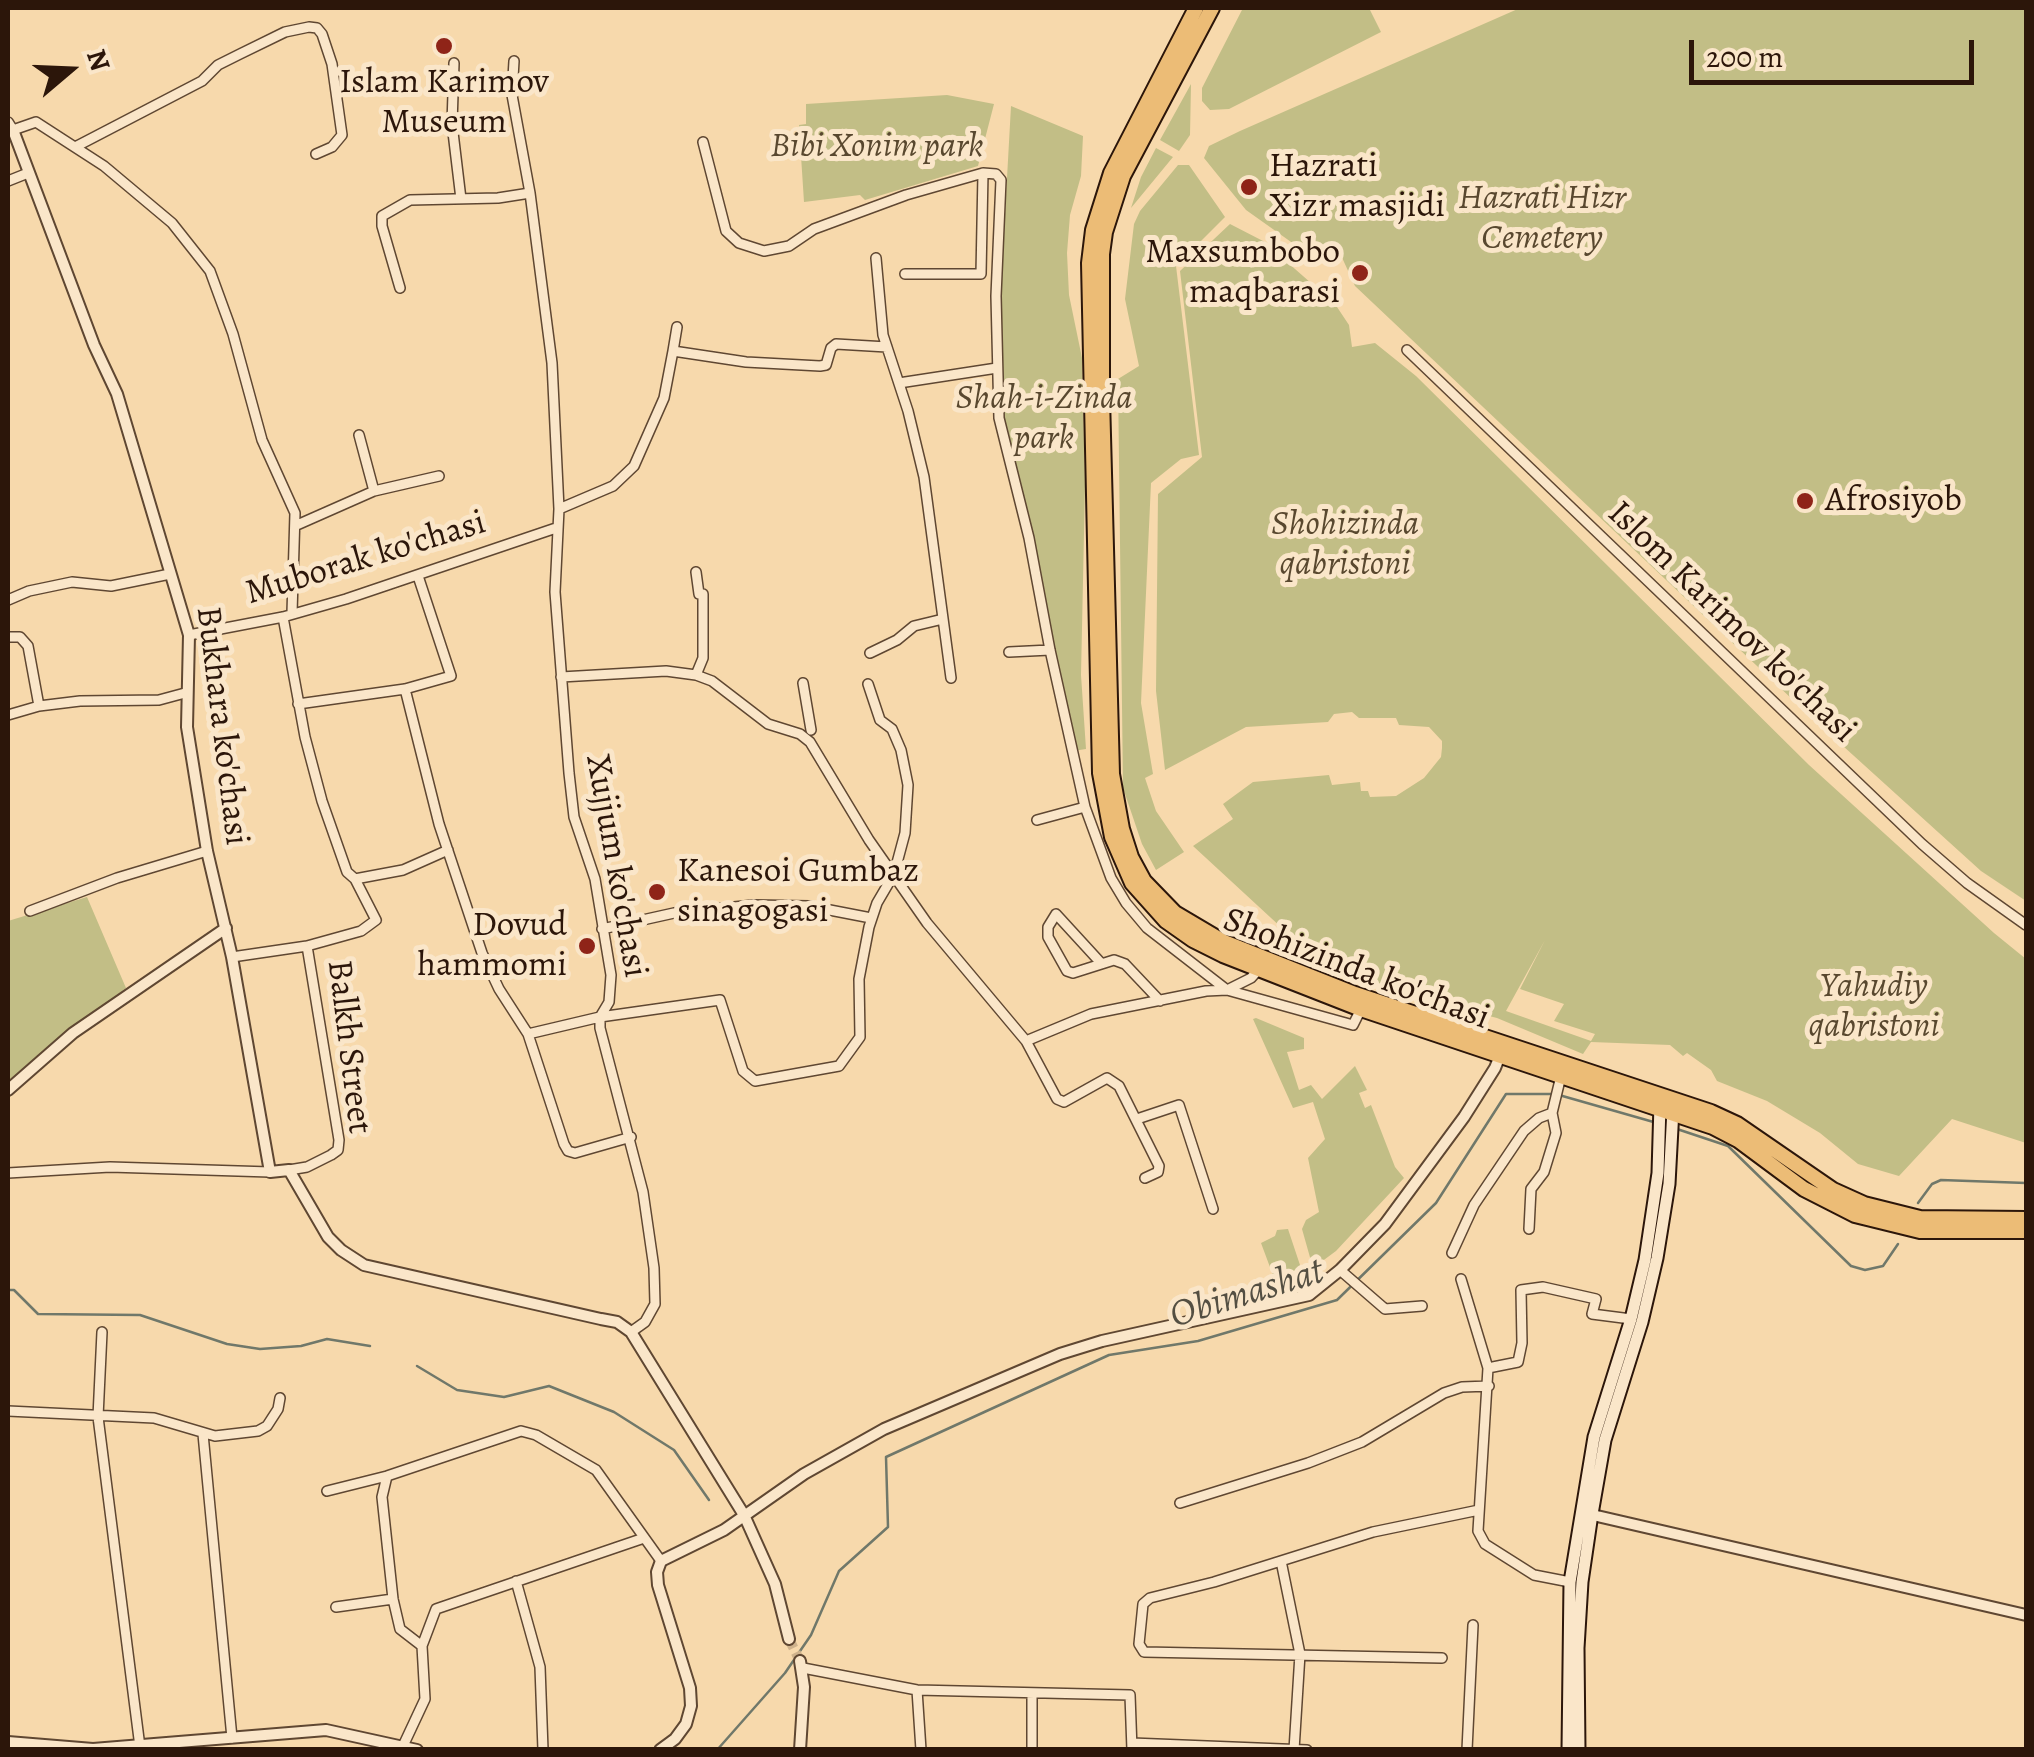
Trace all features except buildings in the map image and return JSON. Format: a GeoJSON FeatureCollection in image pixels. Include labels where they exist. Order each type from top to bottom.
{"type":"FeatureCollection","features":[{"type":"Feature","properties":{"kind":"main road","name":"Shohizinda ko'chasi"},"geometry":{"type":"LineString","coordinates":[[1196,8],[1111,173],[1093,230],[1090,264],[1100,774],[1112,838],[1124,870],[1142,896],[1193,940],[1258,970],[1361,1009],[1502,1049],[1559,1082],[1667,1104],[1738,1140],[1804,1189],[1855,1215],[1920,1231],[2026,1231]]}},
{"type":"Feature","properties":{"kind":"main road","name":"Shohizinda ko'chasi"},"geometry":{"type":"LineString","coordinates":[[1212,8],[1123,176],[1105,232],[1101,277],[1112,774],[1118,815],[1131,857],[1144,881],[1175,913],[1236,948],[1502,1049],[1737,1124],[1808,1175],[1864,1204],[1920,1218],[2026,1219]]}},
{"type":"Feature","properties":{"kind":"main road"},"geometry":{"type":"LineString","coordinates":[[1579,1750],[1578,1648],[1594,1437],[1644,1260],[1667,1104]]}},
{"type":"Feature","properties":{"kind":"main road"},"geometry":{"type":"LineString","coordinates":[[1568,1750],[1570,1582],[1656,1258],[1669,1184],[1667,1104]]}},
{"type":"Feature","properties":{"kind":"street"},"geometry":{"type":"LineString","coordinates":[[76,146],[202,81],[218,65],[285,32],[309,27],[322,34],[332,64],[342,135],[339,142],[316,154]]}},
{"type":"Feature","properties":{"kind":"street","name":"Xujjum ko'chasi"},"geometry":{"type":"LineString","coordinates":[[514,60],[513,104],[530,192],[552,363],[559,509],[556,592],[574,817],[595,879],[610,975],[609,1002],[600,1017],[643,1192],[655,1304],[645,1322],[631,1332]]}},
{"type":"Feature","properties":{"kind":"street"},"geometry":{"type":"LineString","coordinates":[[454,64],[452,124],[460,199]]}},
{"type":"Feature","properties":{"kind":"street"},"geometry":{"type":"LineString","coordinates":[[10,126],[36,122],[76,146],[172,223],[210,271],[233,334],[262,440],[295,513],[288,615],[298,704],[322,801],[347,872],[355,879],[376,920],[361,930],[307,946],[232,957]]}},
{"type":"Feature","properties":{"kind":"street","name":"Bukhara ko'chasi"},"geometry":{"type":"LineString","coordinates":[[10,126],[94,345],[117,394],[189,635],[186,727],[270,1172]]}},
{"type":"Feature","properties":{"kind":"street"},"geometry":{"type":"LineString","coordinates":[[703,142],[726,232],[739,243],[764,251],[789,246],[814,229],[848,215],[983,173],[996,174],[1002,180],[998,418],[1029,538],[1085,807],[1126,904],[1147,928],[1227,990]]}},
{"type":"Feature","properties":{"kind":"street"},"geometry":{"type":"LineString","coordinates":[[8,181],[28,173]]}},
{"type":"Feature","properties":{"kind":"street"},"geometry":{"type":"LineString","coordinates":[[906,274],[981,274],[983,173]]}},
{"type":"Feature","properties":{"kind":"street"},"geometry":{"type":"LineString","coordinates":[[400,288],[382,216],[410,200],[498,198],[530,192]]}},
{"type":"Feature","properties":{"kind":"street"},"geometry":{"type":"LineString","coordinates":[[876,258],[887,347],[924,476],[951,678]]}},
{"type":"Feature","properties":{"kind":"street"},"geometry":{"type":"LineString","coordinates":[[559,509],[614,486],[634,466],[664,398],[677,327]]}},
{"type":"Feature","properties":{"kind":"street"},"geometry":{"type":"LineString","coordinates":[[673,351],[746,362],[820,366],[826,365],[836,344],[887,347]]}},
{"type":"Feature","properties":{"kind":"street","name":"Islom Karimov ko'chasi"},"geometry":{"type":"LineString","coordinates":[[1406,350],[1922,844],[1967,883],[2026,925]]}},
{"type":"Feature","properties":{"kind":"street"},"geometry":{"type":"LineString","coordinates":[[899,383],[996,368]]}},
{"type":"Feature","properties":{"kind":"street"},"geometry":{"type":"LineString","coordinates":[[360,435],[374,491]]}},
{"type":"Feature","properties":{"kind":"street"},"geometry":{"type":"LineString","coordinates":[[297,525],[374,491],[440,476]]}},
{"type":"Feature","properties":{"kind":"street","name":"Muborak ko'chasi"},"geometry":{"type":"LineString","coordinates":[[189,635],[288,615],[418,576],[556,528]]}},
{"type":"Feature","properties":{"kind":"street"},"geometry":{"type":"LineString","coordinates":[[696,572],[699,594],[703,594],[704,631],[703,658],[696,675]]}},
{"type":"Feature","properties":{"kind":"street"},"geometry":{"type":"LineString","coordinates":[[8,600],[72,582],[110,586],[170,574]]}},
{"type":"Feature","properties":{"kind":"street"},"geometry":{"type":"LineString","coordinates":[[298,704],[406,689],[451,676],[418,576]]}},
{"type":"Feature","properties":{"kind":"street"},"geometry":{"type":"LineString","coordinates":[[870,653],[914,626],[943,620]]}},
{"type":"Feature","properties":{"kind":"street"},"geometry":{"type":"LineString","coordinates":[[8,637],[20,637],[28,646],[39,706]]}},
{"type":"Feature","properties":{"kind":"street"},"geometry":{"type":"LineString","coordinates":[[1010,652],[1050,650]]}},
{"type":"Feature","properties":{"kind":"street"},"geometry":{"type":"LineString","coordinates":[[561,677],[666,671],[696,675],[712,682],[768,724],[800,734],[810,742],[869,840],[927,923],[1026,1041],[1060,1102],[1107,1078],[1119,1086],[1159,1166],[1158,1172],[1146,1178]]}},
{"type":"Feature","properties":{"kind":"street"},"geometry":{"type":"LineString","coordinates":[[802,683],[812,730]]}},
{"type":"Feature","properties":{"kind":"street"},"geometry":{"type":"LineString","coordinates":[[528,1034],[600,1017],[720,1000],[743,1071],[756,1081],[838,1066],[860,1037],[860,980],[871,918],[894,874],[906,833],[908,785],[901,750],[892,730],[880,720],[868,684]]}},
{"type":"Feature","properties":{"kind":"street"},"geometry":{"type":"LineString","coordinates":[[406,689],[448,850],[482,954],[528,1034],[568,1151],[631,1136]]}},
{"type":"Feature","properties":{"kind":"street"},"geometry":{"type":"LineString","coordinates":[[8,716],[39,706],[159,700],[185,693]]}},
{"type":"Feature","properties":{"kind":"street"},"geometry":{"type":"LineString","coordinates":[[1036,820],[1085,807]]}},
{"type":"Feature","properties":{"kind":"street"},"geometry":{"type":"LineString","coordinates":[[355,879],[403,870],[448,850]]}},
{"type":"Feature","properties":{"kind":"street"},"geometry":{"type":"LineString","coordinates":[[30,911],[207,851]]}},
{"type":"Feature","properties":{"kind":"street"},"geometry":{"type":"LineString","coordinates":[[602,929],[674,914],[754,905],[809,906],[871,918]]}},
{"type":"Feature","properties":{"kind":"street"},"geometry":{"type":"LineString","coordinates":[[1100,962],[1056,914],[1048,927],[1048,937],[1063,966],[1073,973],[1114,960],[1125,964],[1160,1001]]}},
{"type":"Feature","properties":{"kind":"street"},"geometry":{"type":"LineString","coordinates":[[8,1090],[73,1033],[226,928]]}},
{"type":"Feature","properties":{"kind":"street","name":"Balkh Street"},"geometry":{"type":"LineString","coordinates":[[289,1170],[307,1167],[332,1155],[338,1150],[339,1140],[307,946]]}},
{"type":"Feature","properties":{"kind":"street"},"geometry":{"type":"LineString","coordinates":[[1227,990],[1258,970]]}},
{"type":"Feature","properties":{"kind":"street"},"geometry":{"type":"LineString","coordinates":[[1026,1041],[1091,1014],[1206,991],[1227,990],[1353,1025],[1361,1009]]}},
{"type":"Feature","properties":{"kind":"street"},"geometry":{"type":"LineString","coordinates":[[1313,1014],[1319,993]]}},
{"type":"Feature","properties":{"kind":"street"},"geometry":{"type":"LineString","coordinates":[[660,1750],[676,1739],[691,1706],[690,1688],[658,1585],[661,1561],[724,1530],[804,1474],[884,1429],[1060,1354],[1102,1340],[1309,1294],[1340,1270],[1384,1224],[1464,1117],[1496,1068],[1502,1049]]}},
{"type":"Feature","properties":{"kind":"street"},"geometry":{"type":"LineString","coordinates":[[1529,1228],[1532,1189],[1544,1172],[1556,1133],[1552,1110],[1559,1082]]}},
{"type":"Feature","properties":{"kind":"street"},"geometry":{"type":"LineString","coordinates":[[1137,1120],[1178,1105],[1213,1208]]}},
{"type":"Feature","properties":{"kind":"street"},"geometry":{"type":"LineString","coordinates":[[1452,1253],[1474,1205],[1524,1131],[1552,1110]]}},
{"type":"Feature","properties":{"kind":"street"},"geometry":{"type":"LineString","coordinates":[[8,1172],[110,1167],[289,1170],[328,1236],[364,1265],[617,1322],[631,1332],[744,1515],[775,1584],[789,1640]]}},
{"type":"Feature","properties":{"kind":"street"},"geometry":{"type":"LineString","coordinates":[[1340,1270],[1385,1309],[1422,1306]]}},
{"type":"Feature","properties":{"kind":"street"},"geometry":{"type":"LineString","coordinates":[[1461,1279],[1488,1368],[1478,1531],[1485,1544],[1534,1575],[1570,1582]]}},
{"type":"Feature","properties":{"kind":"street"},"geometry":{"type":"LineString","coordinates":[[1488,1368],[1518,1362],[1522,1343],[1521,1290],[1543,1287],[1596,1298],[1592,1314],[1630,1319]]}},
{"type":"Feature","properties":{"kind":"street"},"geometry":{"type":"LineString","coordinates":[[102,1332],[98,1417],[140,1747]]}},
{"type":"Feature","properties":{"kind":"street"},"geometry":{"type":"LineString","coordinates":[[1180,1503],[1362,1442],[1462,1387],[1489,1386]]}},
{"type":"Feature","properties":{"kind":"street"},"geometry":{"type":"LineString","coordinates":[[8,1411],[154,1418],[214,1436],[258,1431],[273,1420],[280,1398]]}},
{"type":"Feature","properties":{"kind":"street"},"geometry":{"type":"LineString","coordinates":[[326,1491],[388,1476],[521,1431],[536,1435],[588,1464],[661,1561]]}},
{"type":"Feature","properties":{"kind":"street"},"geometry":{"type":"LineString","coordinates":[[203,1434],[232,1738]]}},
{"type":"Feature","properties":{"kind":"street"},"geometry":{"type":"LineString","coordinates":[[388,1476],[382,1497],[393,1598],[400,1629],[422,1646]]}},
{"type":"Feature","properties":{"kind":"street"},"geometry":{"type":"LineString","coordinates":[[1442,1658],[1144,1652],[1139,1644],[1143,1604],[1150,1598],[1373,1532],[1479,1510]]}},
{"type":"Feature","properties":{"kind":"street"},"geometry":{"type":"LineString","coordinates":[[1586,1513],[2026,1614]]}},
{"type":"Feature","properties":{"kind":"street"},"geometry":{"type":"LineString","coordinates":[[404,1746],[425,1699],[422,1646],[433,1613],[440,1606],[644,1538]]}},
{"type":"Feature","properties":{"kind":"street"},"geometry":{"type":"LineString","coordinates":[[1280,1561],[1300,1654],[1294,1749]]}},
{"type":"Feature","properties":{"kind":"street"},"geometry":{"type":"LineString","coordinates":[[516,1581],[540,1667],[543,1750]]}},
{"type":"Feature","properties":{"kind":"street"},"geometry":{"type":"LineString","coordinates":[[336,1607],[393,1598]]}},
{"type":"Feature","properties":{"kind":"street"},"geometry":{"type":"LineString","coordinates":[[1467,1750],[1473,1626]]}},
{"type":"Feature","properties":{"kind":"street"},"geometry":{"type":"LineString","coordinates":[[800,1750],[802,1664],[917,1690],[1130,1695],[1132,1746],[1307,1750]]}},
{"type":"Feature","properties":{"kind":"street"},"geometry":{"type":"LineString","coordinates":[[917,1690],[921,1750]]}},
{"type":"Feature","properties":{"kind":"street"},"geometry":{"type":"LineString","coordinates":[[1032,1693],[1032,1750]]}},
{"type":"Feature","properties":{"kind":"street"},"geometry":{"type":"LineString","coordinates":[[8,1742],[92,1749],[326,1730],[417,1750]]}},
{"type":"Feature","properties":{"kind":"green space"},"geometry":{"type":"Polygon","coordinates":[[[1243,8],[1369,8],[1381,32],[1229,109],[1210,110],[1202,101],[1202,88],[1243,8]]]}},
{"type":"Feature","properties":{"kind":"green space","name":"Hazrati Hizr Cemetery"},"geometry":{"type":"Polygon","coordinates":[[[1520,8],[2026,8],[2026,901],[1981,871],[1811,717],[1355,286],[1339,251],[1308,254],[1246,210],[1204,158],[1209,146],[1240,131],[1520,8]]]}},
{"type":"Feature","properties":{"kind":"green space"},"geometry":{"type":"Polygon","coordinates":[[[1191,84],[1190,135],[1179,151],[1160,140],[1191,84]]]}},
{"type":"Feature","properties":{"kind":"green space","name":"Bibi Xonim park"},"geometry":{"type":"Polygon","coordinates":[[[947,95],[994,104],[978,166],[865,200],[860,195],[804,202],[799,125],[806,124],[806,104],[947,95]]]}},
{"type":"Feature","properties":{"kind":"green space","name":"Shah-i-Zinda park"},"geometry":{"type":"Polygon","coordinates":[[[1011,106],[1083,136],[1081,176],[1070,215],[1067,253],[1069,295],[1082,358],[1085,486],[1081,675],[1086,749],[1073,751],[1004,425],[1000,304],[1011,106]]]}},
{"type":"Feature","properties":{"kind":"green space"},"geometry":{"type":"Polygon","coordinates":[[[1156,148],[1173,157],[1131,208],[1141,177],[1156,148]]]}},
{"type":"Feature","properties":{"kind":"green space"},"geometry":{"type":"Polygon","coordinates":[[[1178,165],[1189,165],[1225,217],[1176,266],[1199,455],[1181,459],[1151,483],[1141,703],[1153,774],[1145,778],[1156,811],[1184,852],[1156,870],[1142,844],[1123,788],[1118,379],[1139,366],[1125,299],[1134,224],[1178,165]]]}},
{"type":"Feature","properties":{"kind":"green space","name":"Shohizinda qabristoni"},"geometry":{"type":"Polygon","coordinates":[[[1230,224],[1263,241],[1335,304],[1349,325],[1352,347],[1375,343],[1416,376],[1809,765],[2026,959],[2026,1143],[1952,1119],[1899,1176],[1858,1164],[1820,1133],[1767,1101],[1717,1081],[1711,1070],[1670,1045],[1591,1042],[1583,1054],[1497,1018],[1391,991],[1357,970],[1352,976],[1296,941],[1193,846],[1233,819],[1223,804],[1253,782],[1329,775],[1332,785],[1360,782],[1361,791],[1368,791],[1370,797],[1396,796],[1424,778],[1441,757],[1442,741],[1429,727],[1399,725],[1396,718],[1359,718],[1352,712],[1334,714],[1328,722],[1246,727],[1165,770],[1156,691],[1158,494],[1202,457],[1180,271],[1230,224]],[[1545,940],[1506,1011],[1591,1041],[1595,1034],[1554,1021],[1564,1004],[1520,989],[1545,940]]]}},
{"type":"Feature","properties":{"kind":"green space"},"geometry":{"type":"Polygon","coordinates":[[[87,897],[126,988],[8,1081],[8,921],[87,897]]]}},
{"type":"Feature","properties":{"kind":"green space"},"geometry":{"type":"Polygon","coordinates":[[[1253,1019],[1304,1038],[1304,1049],[1287,1052],[1299,1090],[1311,1085],[1322,1099],[1355,1066],[1367,1090],[1359,1093],[1365,1108],[1371,1105],[1395,1167],[1404,1178],[1336,1251],[1313,1268],[1302,1229],[1306,1220],[1319,1212],[1308,1158],[1325,1139],[1313,1102],[1293,1108],[1253,1019]]]}},
{"type":"Feature","properties":{"kind":"green space"},"geometry":{"type":"Polygon","coordinates":[[[1288,1229],[1303,1274],[1277,1286],[1261,1243],[1275,1236],[1277,1230],[1288,1229]]]}},
{"type":"Feature","properties":{"kind":"waterway","name":"Obimashat"},"geometry":{"type":"LineString","coordinates":[[717,1750],[785,1673],[811,1635],[839,1571],[888,1527],[886,1457],[1109,1355],[1198,1341],[1337,1300],[1436,1203],[1506,1094],[1551,1094]]}},
{"type":"Feature","properties":{"kind":"waterway","name":"Obimashat"},"geometry":{"type":"LineString","coordinates":[[1559,1095],[1657,1123]]}},
{"type":"Feature","properties":{"kind":"waterway","name":"Obimashat"},"geometry":{"type":"LineString","coordinates":[[1674,1128],[1728,1146],[1851,1266],[1865,1270],[1883,1266],[1898,1244]]}},
{"type":"Feature","properties":{"kind":"waterway","name":"Obimashat"},"geometry":{"type":"LineString","coordinates":[[1918,1203],[1932,1184],[1941,1180],[2026,1183]]}},
{"type":"Feature","properties":{"kind":"waterway"},"geometry":{"type":"LineString","coordinates":[[8,1290],[14,1290],[38,1314],[140,1315],[227,1344],[260,1349],[301,1346],[327,1339],[370,1346]]}},
{"type":"Feature","properties":{"kind":"waterway"},"geometry":{"type":"LineString","coordinates":[[417,1366],[457,1390],[504,1397],[549,1386],[614,1412],[674,1450],[709,1500]]}},
{"type":"Feature","properties":{"kind":"tunnel"},"geometry":{"type":"LineString","coordinates":[[789,1639],[800,1661]]}},
{"type":"Feature","properties":{"kind":"place","name":"Islam Karimov Museum"},"geometry":{"type":"Point","coordinates":[444,46]}},
{"type":"Feature","properties":{"kind":"place","name":"Hazrati Xizr masjidi"},"geometry":{"type":"Point","coordinates":[1249,187]}},
{"type":"Feature","properties":{"kind":"place","name":"Maxsumbobo maqbarasi"},"geometry":{"type":"Point","coordinates":[1360,273]}},
{"type":"Feature","properties":{"kind":"place","name":"Afrosiyob"},"geometry":{"type":"Point","coordinates":[1805,501]}},
{"type":"Feature","properties":{"kind":"place","name":"Kanesoi Gumbaz sinagogasi"},"geometry":{"type":"Point","coordinates":[657,892]}},
{"type":"Feature","properties":{"kind":"place","name":"Dovud hammomi"},"geometry":{"type":"Point","coordinates":[587,946]}},
{"type":"Feature","properties":{"kind":"park label","name":"Yahudiy qabristoni"},"geometry":{"type":"Point","coordinates":[1874,1007]}}]}
